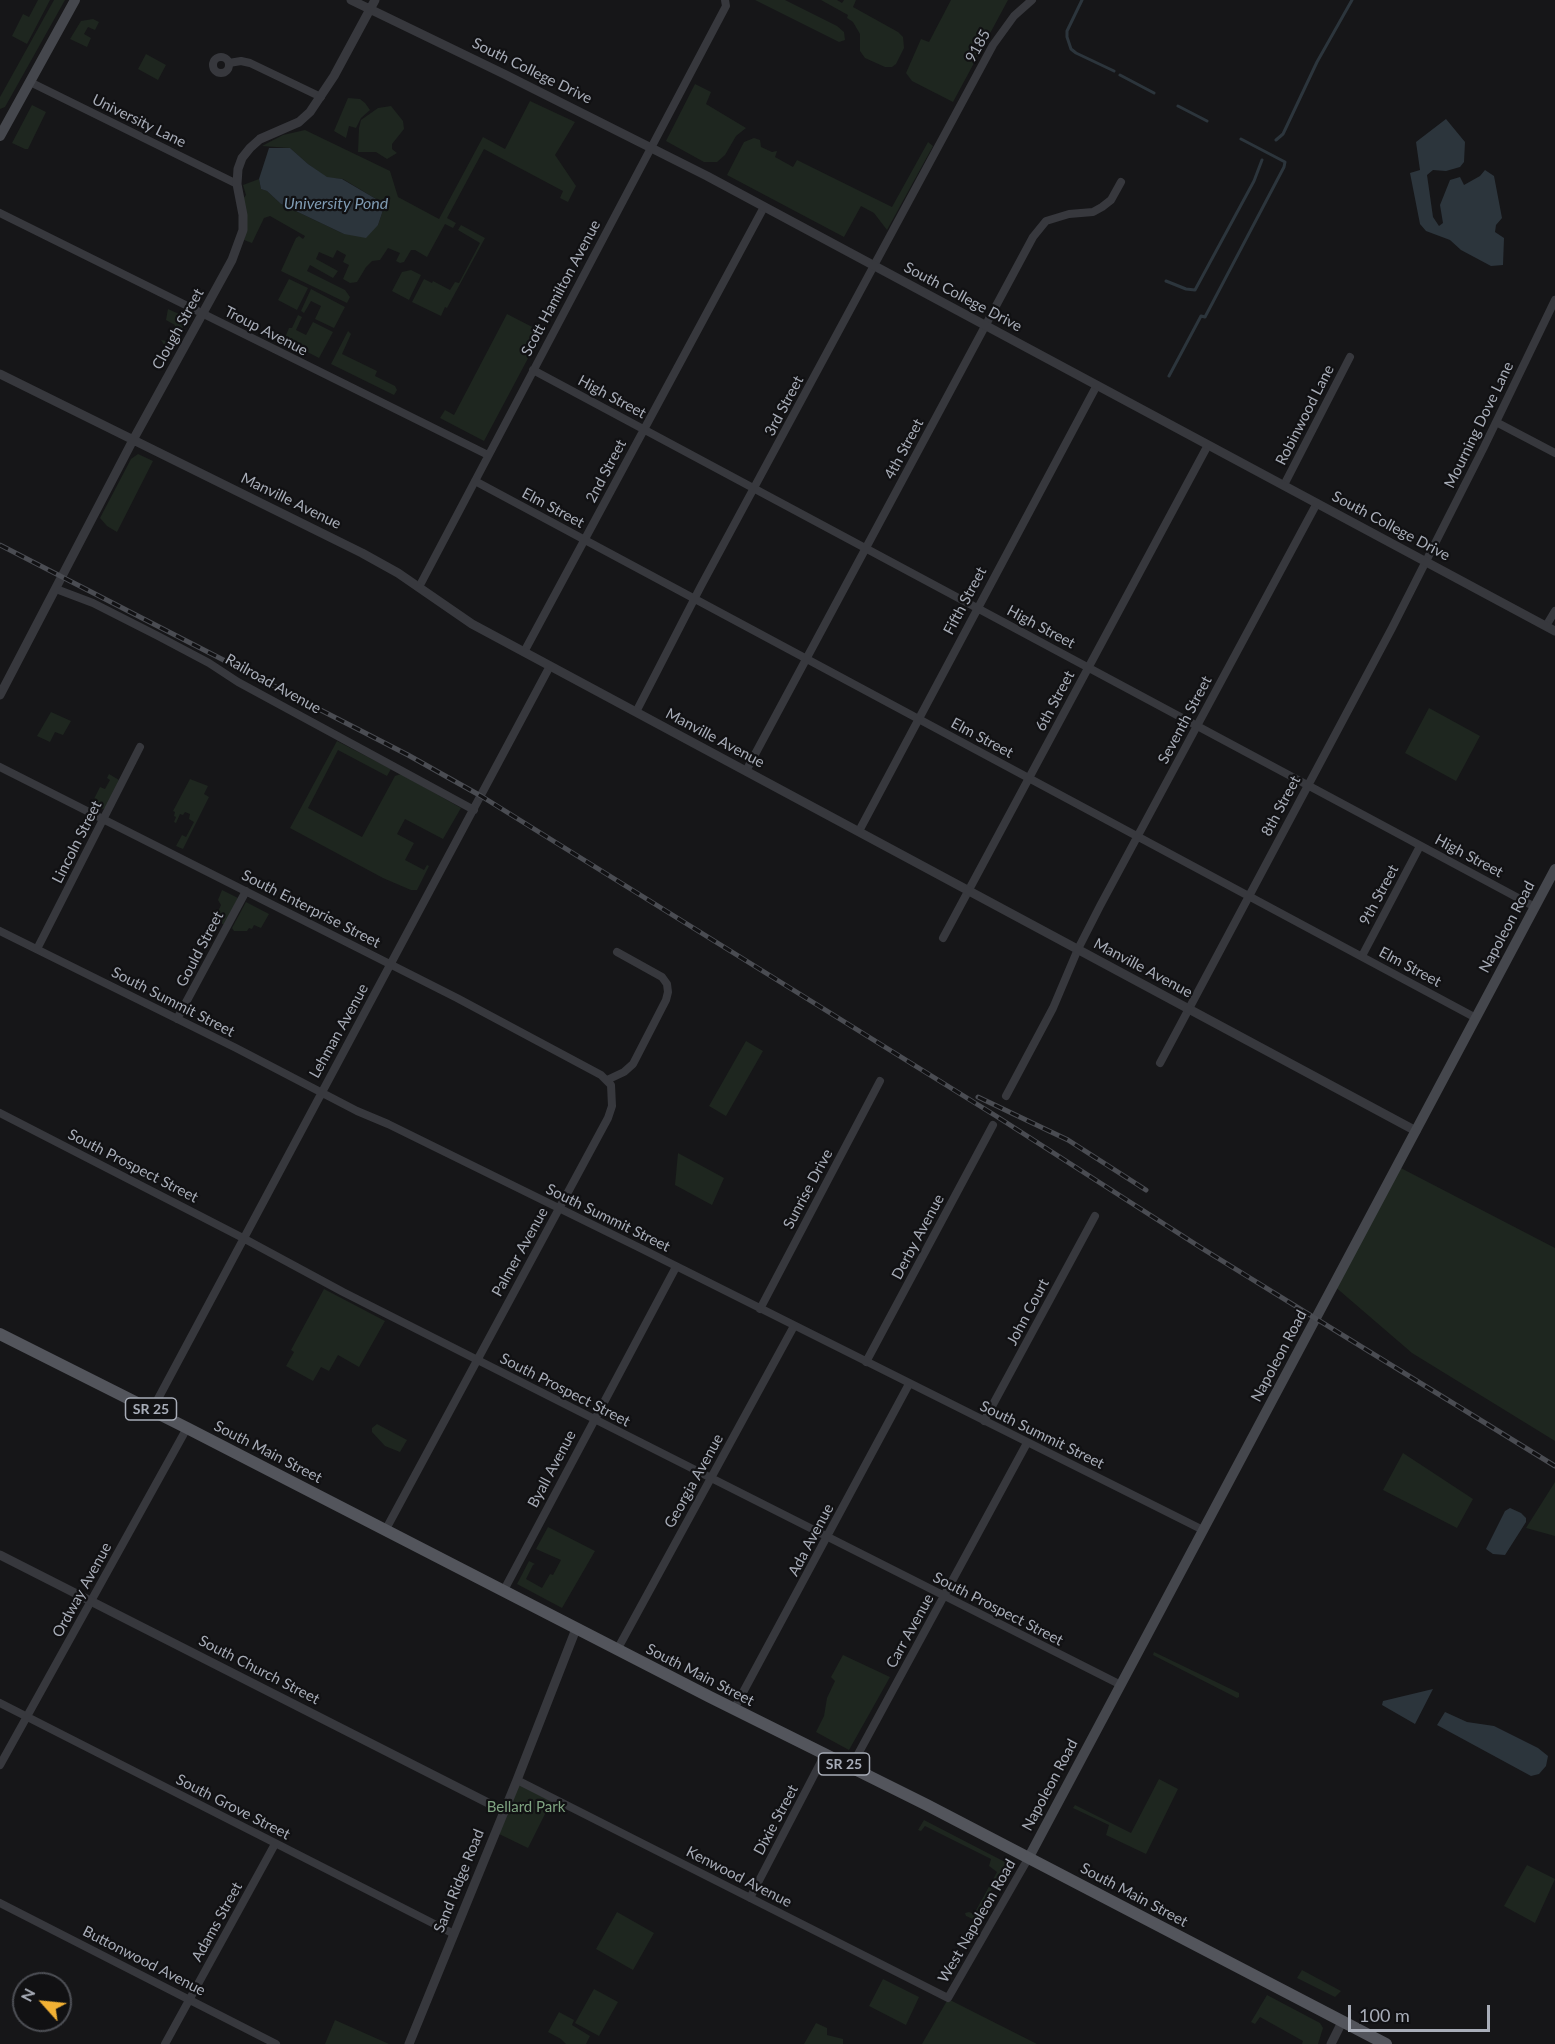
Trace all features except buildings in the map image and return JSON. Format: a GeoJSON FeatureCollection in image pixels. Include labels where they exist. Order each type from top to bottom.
{"type":"FeatureCollection","features":[{"type":"Feature","properties":{"kind":"main road"},"geometry":{"type":"LineString","coordinates":[[0,136],[75,0]]}},
{"type":"Feature","properties":{"kind":"main road","name":"Napoleon Road"},"geometry":{"type":"LineString","coordinates":[[1029,1857],[1555,869]]}},
{"type":"Feature","properties":{"kind":"main road","name":"South Main Street"},"geometry":{"type":"LineString","coordinates":[[0,1334],[386,1529],[617,1650],[1029,1857],[1386,2044]]}},
{"type":"Feature","properties":{"kind":"street","name":"South College Drive"},"geometry":{"type":"LineString","coordinates":[[351,0],[651,147],[1551,628]]}},
{"type":"Feature","properties":{"kind":"street","name":"Clough Street"},"geometry":{"type":"LineString","coordinates":[[0,694],[232,260],[243,230],[243,215],[237,184],[238,169],[250,148],[260,139],[304,119],[321,97],[375,0]]}},
{"type":"Feature","properties":{"kind":"street","name":"Scott Hamilton Avenue"},"geometry":{"type":"LineString","coordinates":[[419,587],[726,6],[725,0]]}},
{"type":"Feature","properties":{"kind":"street","name":"9185"},"geometry":{"type":"LineString","coordinates":[[957,113],[1005,27],[1032,0]]}},
{"type":"Feature","properties":{"kind":"street"},"geometry":{"type":"LineString","coordinates":[[229,63],[241,61],[250,63],[321,97]]}},
{"type":"Feature","properties":{"kind":"street","name":"University Lane"},"geometry":{"type":"LineString","coordinates":[[30,82],[237,184]]}},
{"type":"Feature","properties":{"kind":"street","name":"3rd Street"},"geometry":{"type":"LineString","coordinates":[[636,712],[694,599],[957,113]]}},
{"type":"Feature","properties":{"kind":"street","name":"4th Street"},"geometry":{"type":"LineString","coordinates":[[746,771],[1040,227],[1046,221],[1056,217],[1093,212],[1111,200],[1121,182]]}},
{"type":"Feature","properties":{"kind":"street","name":"2nd Street"},"geometry":{"type":"LineString","coordinates":[[524,652],[764,207]]}},
{"type":"Feature","properties":{"kind":"street","name":"Troup Avenue"},"geometry":{"type":"LineString","coordinates":[[0,213],[488,455]]}},
{"type":"Feature","properties":{"kind":"street","name":"Mourning Dove Lane"},"geometry":{"type":"LineString","coordinates":[[1425,562],[1555,300]]}},
{"type":"Feature","properties":{"kind":"street","name":"Robinwood Lane"},"geometry":{"type":"LineString","coordinates":[[1284,485],[1350,357]]}},
{"type":"Feature","properties":{"kind":"street","name":"High Street"},"geometry":{"type":"LineString","coordinates":[[533,370],[1535,907]]}},
{"type":"Feature","properties":{"kind":"street","name":"Manville Avenue"},"geometry":{"type":"LineString","coordinates":[[0,374],[362,553],[419,587],[466,621],[1416,1131]]}},
{"type":"Feature","properties":{"kind":"street","name":"Fifth Street"},"geometry":{"type":"LineString","coordinates":[[859,831],[1097,385]]}},
{"type":"Feature","properties":{"kind":"street"},"geometry":{"type":"LineString","coordinates":[[1496,422],[1555,453]]}},
{"type":"Feature","properties":{"kind":"street","name":"6th Street"},"geometry":{"type":"LineString","coordinates":[[943,938],[1208,445]]}},
{"type":"Feature","properties":{"kind":"street","name":"Elm Street"},"geometry":{"type":"LineString","coordinates":[[475,482],[1476,1018]]}},
{"type":"Feature","properties":{"kind":"street","name":"Seventh Street"},"geometry":{"type":"LineString","coordinates":[[1078,950],[1317,503]]}},
{"type":"Feature","properties":{"kind":"street","name":"8th Street"},"geometry":{"type":"LineString","coordinates":[[1160,1063],[1425,562]]}},
{"type":"Feature","properties":{"kind":"street","name":"Railroad Avenue"},"geometry":{"type":"LineString","coordinates":[[56,589],[93,603],[158,636],[474,810]]}},
{"type":"Feature","properties":{"kind":"street"},"geometry":{"type":"LineString","coordinates":[[1551,628],[1555,610]]}},
{"type":"Feature","properties":{"kind":"street","name":"Lehman Avenue"},"geometry":{"type":"LineString","coordinates":[[152,1410],[550,666]]}},
{"type":"Feature","properties":{"kind":"street","name":"Lincoln Street"},"geometry":{"type":"LineString","coordinates":[[37,949],[140,747]]}},
{"type":"Feature","properties":{"kind":"street","name":"South Enterprise Street"},"geometry":{"type":"LineString","coordinates":[[0,767],[391,964],[539,1041],[607,1080]]}},
{"type":"Feature","properties":{"kind":"street","name":"9th Street"},"geometry":{"type":"LineString","coordinates":[[1362,956],[1420,846]]}},
{"type":"Feature","properties":{"kind":"street","name":"Gould Street"},"geometry":{"type":"LineString","coordinates":[[177,1020],[246,891]]}},
{"type":"Feature","properties":{"kind":"street","name":"South Summit Street"},"geometry":{"type":"LineString","coordinates":[[0,931],[321,1093],[1203,1530]]}},
{"type":"Feature","properties":{"kind":"street"},"geometry":{"type":"LineString","coordinates":[[1006,1096],[1053,1008],[1078,950]]}},
{"type":"Feature","properties":{"kind":"street"},"geometry":{"type":"LineString","coordinates":[[607,1080],[624,1072],[633,1064],[668,992],[667,984],[662,977],[617,952]]}},
{"type":"Feature","properties":{"kind":"street","name":"Palmer Avenue"},"geometry":{"type":"LineString","coordinates":[[386,1529],[608,1118],[612,1096],[607,1080]]}},
{"type":"Feature","properties":{"kind":"street","name":"Sunrise Drive"},"geometry":{"type":"LineString","coordinates":[[760,1310],[880,1081]]}},
{"type":"Feature","properties":{"kind":"street","name":"South Prospect Street"},"geometry":{"type":"LineString","coordinates":[[0,1113],[343,1292],[1120,1685]]}},
{"type":"Feature","properties":{"kind":"street","name":"Derby Avenue"},"geometry":{"type":"LineString","coordinates":[[866,1362],[993,1125]]}},
{"type":"Feature","properties":{"kind":"street","name":"John Court"},"geometry":{"type":"LineString","coordinates":[[984,1421],[1095,1216]]}},
{"type":"Feature","properties":{"kind":"street","name":"Byall Avenue"},"geometry":{"type":"LineString","coordinates":[[504,1590],[676,1267]]}},
{"type":"Feature","properties":{"kind":"street","name":"Georgia Avenue"},"geometry":{"type":"LineString","coordinates":[[617,1650],[795,1326]]}},
{"type":"Feature","properties":{"kind":"street","name":"Ada Avenue"},"geometry":{"type":"LineString","coordinates":[[734,1709],[909,1384]]}},
{"type":"Feature","properties":{"kind":"street","name":"Ordway Avenue"},"geometry":{"type":"LineString","coordinates":[[0,1765],[187,1428]]}},
{"type":"Feature","properties":{"kind":"street","name":"Carr Avenue"},"geometry":{"type":"LineString","coordinates":[[851,1767],[1027,1443]]}},
{"type":"Feature","properties":{"kind":"street","name":"South Church Street"},"geometry":{"type":"LineString","coordinates":[[0,1555],[504,1811]]}},
{"type":"Feature","properties":{"kind":"street","name":"Sand Ridge Road"},"geometry":{"type":"LineString","coordinates":[[409,2044],[576,1629]]}},
{"type":"Feature","properties":{"kind":"street","name":"South Grove Street"},"geometry":{"type":"LineString","coordinates":[[0,1703],[454,1934]]}},
{"type":"Feature","properties":{"kind":"street","name":"Dixie Street"},"geometry":{"type":"LineString","coordinates":[[750,1898],[825,1754]]}},
{"type":"Feature","properties":{"kind":"street","name":"Kenwood Avenue"},"geometry":{"type":"LineString","coordinates":[[517,1780],[948,1998]]}},
{"type":"Feature","properties":{"kind":"street","name":"Adams Street"},"geometry":{"type":"LineString","coordinates":[[165,2044],[275,1844]]}},
{"type":"Feature","properties":{"kind":"street","name":"West Napoleon Road"},"geometry":{"type":"LineString","coordinates":[[948,1998],[1029,1857]]}},
{"type":"Feature","properties":{"kind":"street","name":"Buttonwood Avenue"},"geometry":{"type":"LineString","coordinates":[[0,1903],[276,2044]]}},
{"type":"Feature","properties":{"kind":"street"},"geometry":{"type":"LineString","coordinates":[[1331,2044],[1342,2022]]}},
{"type":"Feature","properties":{"kind":"green space"},"geometry":{"type":"Polygon","coordinates":[[[38,0],[50,0],[27,44],[12,36],[23,14],[29,17],[38,0]]]}},
{"type":"Feature","properties":{"kind":"green space"},"geometry":{"type":"Polygon","coordinates":[[[54,0],[65,0],[5,107],[0,109],[0,97],[54,0]]]}},
{"type":"Feature","properties":{"kind":"green space"},"geometry":{"type":"Polygon","coordinates":[[[755,0],[785,0],[837,26],[844,32],[845,40],[839,42],[755,0]]]}},
{"type":"Feature","properties":{"kind":"green space"},"geometry":{"type":"Polygon","coordinates":[[[821,0],[837,0],[842,3],[844,0],[856,0],[853,7],[898,32],[903,37],[904,48],[896,64],[892,67],[885,67],[865,58],[860,51],[860,34],[853,22],[847,18],[848,15],[821,0]]]}},
{"type":"Feature","properties":{"kind":"green space"},"geometry":{"type":"Polygon","coordinates":[[[951,0],[1008,0],[953,102],[912,81],[906,73],[921,39],[929,42],[951,0]]]}},
{"type":"Feature","properties":{"kind":"green space"},"geometry":{"type":"Polygon","coordinates":[[[93,19],[99,22],[95,30],[88,27],[84,34],[91,38],[87,47],[70,39],[81,21],[93,19]]]}},
{"type":"Feature","properties":{"kind":"green space"},"geometry":{"type":"Polygon","coordinates":[[[146,54],[166,65],[158,80],[138,69],[146,54]]]}},
{"type":"Feature","properties":{"kind":"green space"},"geometry":{"type":"Polygon","coordinates":[[[695,84],[711,92],[706,104],[746,128],[736,136],[725,155],[717,162],[704,162],[666,141],[695,84]]]}},
{"type":"Feature","properties":{"kind":"green space"},"geometry":{"type":"Polygon","coordinates":[[[348,98],[360,99],[370,110],[361,118],[356,128],[349,126],[346,138],[334,131],[348,98]]]}},
{"type":"Feature","properties":{"kind":"green space"},"geometry":{"type":"Polygon","coordinates":[[[530,101],[575,122],[555,155],[576,186],[568,202],[560,198],[563,191],[484,149],[447,218],[456,223],[453,228],[445,224],[427,257],[411,250],[404,262],[400,263],[396,261],[400,253],[388,248],[380,260],[372,261],[366,267],[357,282],[350,283],[343,279],[349,265],[343,262],[346,255],[337,250],[333,258],[319,252],[316,259],[338,271],[333,278],[310,265],[307,271],[345,290],[350,297],[347,303],[281,271],[296,238],[299,236],[303,239],[305,236],[270,216],[264,218],[252,243],[244,240],[246,227],[243,199],[246,195],[243,185],[259,179],[261,189],[267,191],[281,204],[344,234],[378,225],[383,210],[376,199],[343,179],[327,178],[290,148],[262,146],[283,135],[305,130],[390,171],[398,197],[439,219],[483,137],[505,149],[530,101]]]}},
{"type":"Feature","properties":{"kind":"green space"},"geometry":{"type":"Polygon","coordinates":[[[32,105],[46,112],[28,149],[25,149],[12,143],[32,105]]]}},
{"type":"Feature","properties":{"kind":"green space"},"geometry":{"type":"Polygon","coordinates":[[[391,106],[403,121],[404,129],[392,144],[392,149],[397,153],[387,159],[376,152],[358,152],[361,120],[378,108],[391,106]]]}},
{"type":"Feature","properties":{"kind":"green space"},"geometry":{"type":"Polygon","coordinates":[[[754,138],[760,140],[761,147],[772,152],[777,151],[775,157],[793,167],[797,160],[892,207],[928,142],[933,146],[887,230],[874,213],[861,206],[844,237],[727,175],[744,142],[754,138]]]}},
{"type":"Feature","properties":{"kind":"green space"},"geometry":{"type":"Polygon","coordinates":[[[461,225],[485,238],[441,316],[412,302],[424,279],[450,290],[455,282],[459,283],[480,243],[458,230],[461,225]]]}},
{"type":"Feature","properties":{"kind":"green space"},"geometry":{"type":"Polygon","coordinates":[[[411,270],[421,275],[409,300],[392,291],[402,272],[411,270]]]}},
{"type":"Feature","properties":{"kind":"green space"},"geometry":{"type":"Polygon","coordinates":[[[289,279],[308,288],[297,310],[278,300],[289,279]]]}},
{"type":"Feature","properties":{"kind":"green space"},"geometry":{"type":"Polygon","coordinates":[[[311,289],[345,307],[334,328],[315,319],[321,306],[311,301],[304,313],[301,311],[311,289]]]}},
{"type":"Feature","properties":{"kind":"green space"},"geometry":{"type":"Polygon","coordinates":[[[168,309],[188,318],[171,350],[161,340],[167,341],[175,325],[166,320],[168,309]]]}},
{"type":"Feature","properties":{"kind":"green space"},"geometry":{"type":"Polygon","coordinates":[[[507,314],[542,332],[484,441],[440,418],[445,410],[454,415],[507,314]]]}},
{"type":"Feature","properties":{"kind":"green space"},"geometry":{"type":"Polygon","coordinates":[[[298,315],[302,317],[296,330],[306,335],[313,322],[333,332],[319,358],[284,340],[298,315]]]}},
{"type":"Feature","properties":{"kind":"green space"},"geometry":{"type":"Polygon","coordinates":[[[348,331],[351,334],[342,354],[377,371],[375,376],[395,386],[397,390],[394,395],[331,364],[348,331]]]}},
{"type":"Feature","properties":{"kind":"green space"},"geometry":{"type":"Polygon","coordinates":[[[138,454],[153,461],[117,532],[100,518],[131,459],[138,454]]]}},
{"type":"Feature","properties":{"kind":"green space"},"geometry":{"type":"Polygon","coordinates":[[[1429,708],[1480,736],[1456,781],[1405,753],[1429,708]]]}},
{"type":"Feature","properties":{"kind":"green space"},"geometry":{"type":"Polygon","coordinates":[[[51,712],[71,721],[63,735],[55,732],[50,742],[37,736],[51,712]]]}},
{"type":"Feature","properties":{"kind":"green space"},"geometry":{"type":"Polygon","coordinates":[[[337,741],[391,769],[387,776],[338,750],[308,808],[362,837],[395,776],[401,774],[461,808],[443,839],[405,819],[397,834],[414,843],[405,860],[424,870],[427,865],[429,866],[417,890],[411,890],[383,878],[290,828],[337,741]]]}},
{"type":"Feature","properties":{"kind":"green space"},"geometry":{"type":"Polygon","coordinates":[[[109,774],[119,780],[108,806],[103,809],[92,803],[100,787],[105,789],[110,780],[107,778],[109,774]]]}},
{"type":"Feature","properties":{"kind":"green space"},"geometry":{"type":"Polygon","coordinates":[[[190,779],[208,786],[204,794],[209,797],[183,849],[176,846],[182,835],[186,837],[194,822],[189,819],[190,814],[185,812],[183,815],[180,814],[176,823],[174,822],[176,817],[173,811],[190,779]]]}},
{"type":"Feature","properties":{"kind":"green space"},"geometry":{"type":"Polygon","coordinates":[[[222,890],[238,898],[225,925],[214,920],[221,905],[218,900],[222,890]]]}},
{"type":"Feature","properties":{"kind":"green space"},"geometry":{"type":"Polygon","coordinates":[[[246,902],[269,914],[261,928],[254,925],[247,931],[234,931],[232,928],[246,902]]]}},
{"type":"Feature","properties":{"kind":"green space"},"geometry":{"type":"Polygon","coordinates":[[[746,1041],[763,1051],[726,1116],[709,1106],[746,1041]]]}},
{"type":"Feature","properties":{"kind":"green space"},"geometry":{"type":"Polygon","coordinates":[[[678,1153],[724,1178],[712,1205],[675,1185],[678,1153]]]}},
{"type":"Feature","properties":{"kind":"green space"},"geometry":{"type":"Polygon","coordinates":[[[1397,1166],[1555,1248],[1555,1441],[1412,1353],[1333,1285],[1397,1166]]]}},
{"type":"Feature","properties":{"kind":"green space"},"geometry":{"type":"Polygon","coordinates":[[[324,1289],[385,1321],[359,1367],[338,1355],[329,1371],[321,1367],[313,1381],[286,1366],[294,1352],[291,1350],[324,1289]]]}},
{"type":"Feature","properties":{"kind":"green space"},"geometry":{"type":"Polygon","coordinates":[[[377,1424],[407,1440],[400,1452],[385,1446],[372,1432],[372,1428],[377,1424]]]}},
{"type":"Feature","properties":{"kind":"green space"},"geometry":{"type":"Polygon","coordinates":[[[1403,1453],[1473,1499],[1457,1528],[1383,1490],[1403,1453]]]}},
{"type":"Feature","properties":{"kind":"green space"},"geometry":{"type":"Polygon","coordinates":[[[1555,1482],[1555,1536],[1526,1528],[1555,1482]]]}},
{"type":"Feature","properties":{"kind":"green space"},"geometry":{"type":"Polygon","coordinates":[[[548,1527],[595,1551],[562,1608],[517,1584],[529,1561],[535,1564],[526,1579],[542,1588],[550,1574],[553,1575],[561,1560],[536,1549],[548,1527]]]}},
{"type":"Feature","properties":{"kind":"green space"},"geometry":{"type":"Polygon","coordinates":[[[1154,1652],[1239,1693],[1239,1697],[1153,1655],[1154,1652]]]}},
{"type":"Feature","properties":{"kind":"green space"},"geometry":{"type":"Polygon","coordinates":[[[843,1655],[890,1677],[849,1750],[816,1732],[824,1716],[827,1698],[835,1681],[831,1677],[843,1655]]]}},
{"type":"Feature","properties":{"kind":"green space"},"geometry":{"type":"Polygon","coordinates":[[[1159,1779],[1178,1789],[1146,1854],[1106,1835],[1109,1825],[1073,1808],[1075,1805],[1131,1833],[1159,1779]]]}},
{"type":"Feature","properties":{"kind":"green space","name":"Bellard Park"},"geometry":{"type":"Polygon","coordinates":[[[517,1780],[553,1798],[528,1848],[495,1832],[517,1780]]]}},
{"type":"Feature","properties":{"kind":"green space"},"geometry":{"type":"Polygon","coordinates":[[[924,1820],[1005,1862],[1005,1866],[973,1919],[965,1913],[974,1914],[997,1872],[989,1866],[991,1859],[925,1826],[921,1831],[918,1830],[924,1820]]]}},
{"type":"Feature","properties":{"kind":"green space"},"geometry":{"type":"Polygon","coordinates":[[[1527,1865],[1555,1879],[1535,1923],[1504,1906],[1527,1865]]]}},
{"type":"Feature","properties":{"kind":"green space"},"geometry":{"type":"Polygon","coordinates":[[[617,1912],[654,1933],[633,1970],[596,1949],[617,1912]]]}},
{"type":"Feature","properties":{"kind":"green space"},"geometry":{"type":"Polygon","coordinates":[[[1302,1970],[1341,1991],[1335,1997],[1297,1978],[1302,1970]]]}},
{"type":"Feature","properties":{"kind":"green space"},"geometry":{"type":"Polygon","coordinates":[[[883,1979],[919,1997],[906,2025],[869,2006],[883,1979]]]}},
{"type":"Feature","properties":{"kind":"green space"},"geometry":{"type":"Polygon","coordinates":[[[594,1989],[618,2002],[599,2036],[575,2023],[594,1989]]]}},
{"type":"Feature","properties":{"kind":"green space"},"geometry":{"type":"Polygon","coordinates":[[[1267,1995],[1320,2023],[1323,2028],[1318,2044],[1302,2044],[1303,2041],[1260,2017],[1255,2024],[1251,2022],[1267,1995]]]}},
{"type":"Feature","properties":{"kind":"green space"},"geometry":{"type":"Polygon","coordinates":[[[948,1999],[1037,2044],[922,2044],[948,1999]]]}},
{"type":"Feature","properties":{"kind":"green space"},"geometry":{"type":"Polygon","coordinates":[[[559,2012],[574,2020],[572,2025],[590,2036],[586,2044],[566,2044],[548,2032],[559,2012]]]}},
{"type":"Feature","properties":{"kind":"green space"},"geometry":{"type":"Polygon","coordinates":[[[335,2020],[389,2044],[325,2044],[335,2020]]]}},
{"type":"Feature","properties":{"kind":"green space"},"geometry":{"type":"Polygon","coordinates":[[[816,2023],[827,2028],[827,2035],[843,2039],[843,2044],[804,2044],[816,2023]]]}},
{"type":"Feature","properties":{"kind":"water"},"geometry":{"type":"Polygon","coordinates":[[[1446,119],[1465,142],[1464,162],[1460,167],[1446,171],[1433,170],[1427,175],[1433,217],[1439,226],[1443,223],[1440,205],[1450,180],[1460,177],[1464,185],[1480,176],[1485,170],[1494,176],[1502,218],[1496,225],[1495,232],[1504,238],[1503,265],[1491,266],[1461,250],[1450,240],[1426,231],[1420,224],[1410,173],[1420,170],[1416,142],[1446,119]]]}},
{"type":"Feature","properties":{"kind":"water","name":"University Pond"},"geometry":{"type":"Polygon","coordinates":[[[269,148],[290,148],[327,177],[342,179],[376,199],[383,210],[378,225],[366,238],[344,234],[281,204],[267,191],[261,189],[259,179],[269,148]]]}},
{"type":"Feature","properties":{"kind":"water"},"geometry":{"type":"Polygon","coordinates":[[[1510,1508],[1521,1513],[1526,1518],[1526,1522],[1505,1555],[1493,1554],[1486,1549],[1505,1511],[1510,1508]]]}},
{"type":"Feature","properties":{"kind":"water"},"geometry":{"type":"Polygon","coordinates":[[[1433,1689],[1415,1724],[1382,1705],[1383,1701],[1433,1689]]]}},
{"type":"Feature","properties":{"kind":"water"},"geometry":{"type":"Polygon","coordinates":[[[1445,1712],[1467,1722],[1494,1726],[1538,1748],[1548,1756],[1546,1766],[1539,1774],[1531,1776],[1437,1725],[1445,1712]]]}},
{"type":"Feature","properties":{"kind":"waterway"},"geometry":{"type":"LineString","coordinates":[[1082,0],[1067,31],[1071,49],[1114,71]]}},
{"type":"Feature","properties":{"kind":"waterway"},"geometry":{"type":"LineString","coordinates":[[1276,140],[1283,134],[1317,62],[1352,0]]}},
{"type":"Feature","properties":{"kind":"waterway"},"geometry":{"type":"LineString","coordinates":[[1120,75],[1154,93]]}},
{"type":"Feature","properties":{"kind":"waterway"},"geometry":{"type":"LineString","coordinates":[[1178,106],[1207,121]]}},
{"type":"Feature","properties":{"kind":"waterway"},"geometry":{"type":"LineString","coordinates":[[1169,376],[1201,316],[1205,317],[1284,167],[1285,162],[1241,139]]}},
{"type":"Feature","properties":{"kind":"waterway"},"geometry":{"type":"LineString","coordinates":[[1166,281],[1195,290],[1254,181],[1262,160]]}},
{"type":"Feature","properties":{"kind":"railway"},"geometry":{"type":"LineString","coordinates":[[0,545],[408,755],[481,796],[996,1116],[1203,1249],[1555,1466]]}},
{"type":"Feature","properties":{"kind":"railway"},"geometry":{"type":"LineString","coordinates":[[978,1097],[1068,1140],[1146,1190]]}}]}
